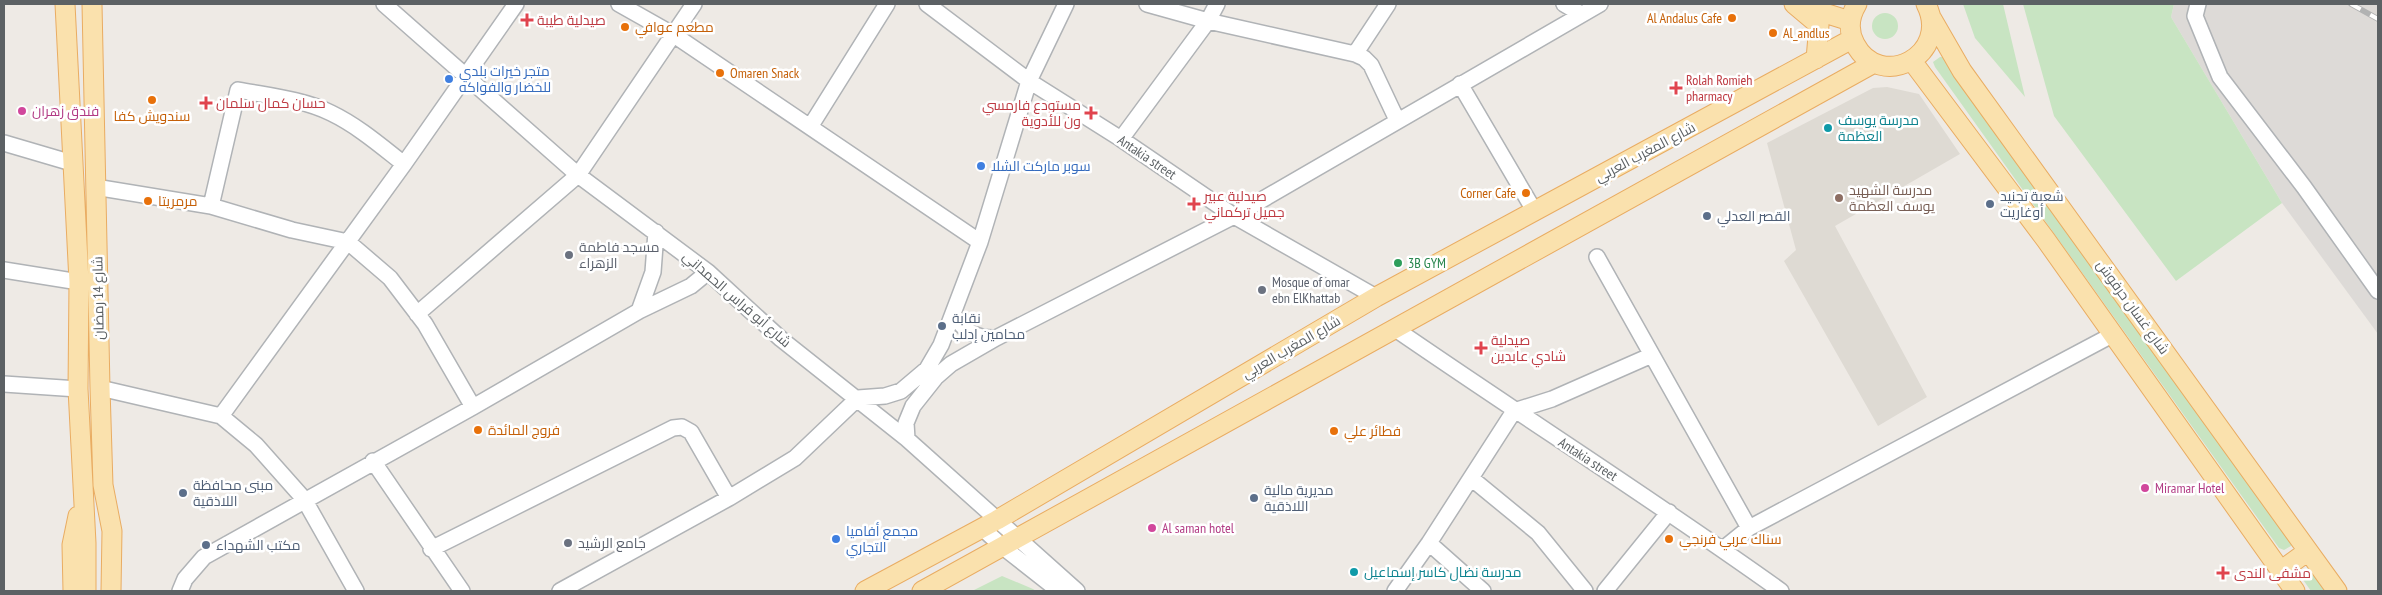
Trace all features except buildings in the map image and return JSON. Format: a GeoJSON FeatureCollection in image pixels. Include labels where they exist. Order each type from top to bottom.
{"type":"FeatureCollection","features":[{"type":"Feature","properties":{"kind":"main road","name":"شارع 14 رمضان"},"geometry":{"type":"LineString","coordinates":[[65,4],[79,282],[78,389],[86,543],[86,591]]}},
{"type":"Feature","properties":{"kind":"main road","name":"شارع 14 رمضان"},"geometry":{"type":"LineString","coordinates":[[92,4],[103,485],[112,531],[111,591]]}},
{"type":"Feature","properties":{"kind":"main road"},"geometry":{"type":"LineString","coordinates":[[1794,4],[1853,21],[1858,49],[1874,63],[1893,66],[1912,61],[1928,43],[1932,32],[1929,12]]}},
{"type":"Feature","properties":{"kind":"main road"},"geometry":{"type":"LineString","coordinates":[[1794,4],[1819,25],[1816,60]]}},
{"type":"Feature","properties":{"kind":"main road","name":"شارع غسان حرفوش"},"geometry":{"type":"LineString","coordinates":[[1929,12],[1962,71],[2337,591]]}},
{"type":"Feature","properties":{"kind":"main road","name":"شارع المغرب العربي"},"geometry":{"type":"LineString","coordinates":[[865,591],[990,524],[1376,297],[1816,60],[1853,21]]}},
{"type":"Feature","properties":{"kind":"main road"},"geometry":{"type":"LineString","coordinates":[[1912,61],[2040,232],[2282,570],[2295,591]]}},
{"type":"Feature","properties":{"kind":"main road"},"geometry":{"type":"LineString","coordinates":[[922,591],[1874,63]]}},
{"type":"Feature","properties":{"kind":"main road"},"geometry":{"type":"LineString","coordinates":[[103,485],[122,542],[120,591]]}},
{"type":"Feature","properties":{"kind":"main road"},"geometry":{"type":"LineString","coordinates":[[72,591],[72,545],[83,490]]}},
{"type":"Feature","properties":{"kind":"main road"},"geometry":{"type":"LineString","coordinates":[[2282,570],[2308,551]]}},
{"type":"Feature","properties":{"kind":"street","name":"شارع أبو فراس الحمداني"},"geometry":{"type":"LineString","coordinates":[[384,4],[578,175],[708,272],[781,338],[858,398],[906,439],[1010,543]]}},
{"type":"Feature","properties":{"kind":"street"},"geometry":{"type":"LineString","coordinates":[[221,416],[404,164],[516,4]]}},
{"type":"Feature","properties":{"kind":"street"},"geometry":{"type":"LineString","coordinates":[[619,4],[674,35],[980,242]]}},
{"type":"Feature","properties":{"kind":"street"},"geometry":{"type":"LineString","coordinates":[[417,314],[578,175],[694,4]]}},
{"type":"Feature","properties":{"kind":"street"},"geometry":{"type":"LineString","coordinates":[[810,127],[887,4]]}},
{"type":"Feature","properties":{"kind":"street","name":"Antakia street"},"geometry":{"type":"LineString","coordinates":[[927,4],[1029,81],[1121,139],[1234,216],[1376,297]]}},
{"type":"Feature","properties":{"kind":"street"},"geometry":{"type":"LineString","coordinates":[[560,591],[729,498],[796,458],[858,398],[885,396],[901,391],[928,369],[941,345],[980,242],[1029,81],[1066,4]]}},
{"type":"Feature","properties":{"kind":"street"},"geometry":{"type":"LineString","coordinates":[[1147,4],[1208,21],[1355,54],[1364,58],[1371,65],[1397,120]]}},
{"type":"Feature","properties":{"kind":"street"},"geometry":{"type":"LineString","coordinates":[[1121,139],[1208,21],[1217,4]]}},
{"type":"Feature","properties":{"kind":"street"},"geometry":{"type":"LineString","coordinates":[[1355,54],[1388,4]]}},
{"type":"Feature","properties":{"kind":"street"},"geometry":{"type":"LineString","coordinates":[[1564,4],[1581,14]]}},
{"type":"Feature","properties":{"kind":"street"},"geometry":{"type":"LineString","coordinates":[[906,439],[906,423],[913,406],[936,377],[951,364],[996,338],[1234,216],[1600,4]]}},
{"type":"Feature","properties":{"kind":"street"},"geometry":{"type":"LineString","coordinates":[[2198,4],[2195,16],[2220,77],[2304,187],[2378,291]]}},
{"type":"Feature","properties":{"kind":"street"},"geometry":{"type":"LineString","coordinates":[[1460,84],[1535,212]]}},
{"type":"Feature","properties":{"kind":"street"},"geometry":{"type":"LineString","coordinates":[[211,206],[238,90],[305,103],[332,113],[355,127],[404,164]]}},
{"type":"Feature","properties":{"kind":"street"},"geometry":{"type":"LineString","coordinates":[[4,143],[72,163]]}},
{"type":"Feature","properties":{"kind":"street"},"geometry":{"type":"LineString","coordinates":[[96,187],[211,206],[292,230],[348,242],[390,278],[436,340],[473,407]]}},
{"type":"Feature","properties":{"kind":"street"},"geometry":{"type":"LineString","coordinates":[[639,310],[653,272],[656,232]]}},
{"type":"Feature","properties":{"kind":"street"},"geometry":{"type":"LineString","coordinates":[[1596,257],[1749,528]]}},
{"type":"Feature","properties":{"kind":"street"},"geometry":{"type":"LineString","coordinates":[[4,270],[79,282]]}},
{"type":"Feature","properties":{"kind":"street"},"geometry":{"type":"LineString","coordinates":[[180,591],[185,578],[204,557],[304,499],[473,407],[639,310],[691,286],[708,272]]}},
{"type":"Feature","properties":{"kind":"street"},"geometry":{"type":"LineString","coordinates":[[953,314],[960,325],[973,335],[996,338]]}},
{"type":"Feature","properties":{"kind":"street","name":"Antakia street"},"geometry":{"type":"LineString","coordinates":[[1394,328],[1514,411],[1669,512],[1781,591]]}},
{"type":"Feature","properties":{"kind":"street"},"geometry":{"type":"LineString","coordinates":[[1723,549],[1749,528],[2112,334]]}},
{"type":"Feature","properties":{"kind":"street"},"geometry":{"type":"LineString","coordinates":[[1395,591],[1429,543],[1514,411],[1552,399],[1652,355]]}},
{"type":"Feature","properties":{"kind":"street"},"geometry":{"type":"LineString","coordinates":[[4,384],[78,389]]}},
{"type":"Feature","properties":{"kind":"street"},"geometry":{"type":"LineString","coordinates":[[100,388],[221,416],[256,445],[304,499],[356,591]]}},
{"type":"Feature","properties":{"kind":"street"},"geometry":{"type":"LineString","coordinates":[[431,549],[673,428],[682,427],[691,432],[729,498]]}},
{"type":"Feature","properties":{"kind":"street"},"geometry":{"type":"LineString","coordinates":[[373,462],[431,549],[462,591]]}},
{"type":"Feature","properties":{"kind":"street"},"geometry":{"type":"LineString","coordinates":[[1471,478],[1538,533],[1586,591]]}},
{"type":"Feature","properties":{"kind":"street"},"geometry":{"type":"LineString","coordinates":[[1604,591],[1669,512]]}},
{"type":"Feature","properties":{"kind":"street"},"geometry":{"type":"LineString","coordinates":[[1010,543],[1059,591]]}},
{"type":"Feature","properties":{"kind":"street"},"geometry":{"type":"LineString","coordinates":[[1010,543],[1077,591]]}},
{"type":"Feature","properties":{"kind":"street"},"geometry":{"type":"LineString","coordinates":[[1429,543],[1483,591]]}},
{"type":"Feature","properties":{"kind":"shaded area"},"geometry":{"type":"Polygon","coordinates":[[[2174,4],[2378,4],[2378,334],[2282,203],[2171,17],[2174,4]]]}},
{"type":"Feature","properties":{"kind":"shaded area"},"geometry":{"type":"Polygon","coordinates":[[[1887,87],[1919,94],[1960,154],[1835,226],[1927,397],[1878,426],[1784,261],[1796,250],[1767,143],[1873,88],[1887,87]]]}},
{"type":"Feature","properties":{"kind":"green space"},"geometry":{"type":"Polygon","coordinates":[[[1963,4],[2003,4],[2025,97],[1975,38],[1963,4]]]}},
{"type":"Feature","properties":{"kind":"green space"},"geometry":{"type":"Polygon","coordinates":[[[2023,4],[2174,4],[2171,17],[2282,203],[2176,281],[2054,116],[2023,4]]]}},
{"type":"Feature","properties":{"kind":"green space"},"geometry":{"type":"Polygon","coordinates":[[[1885,13],[1894,17],[1898,26],[1894,35],[1885,39],[1876,35],[1872,26],[1876,17],[1885,13]]]}},
{"type":"Feature","properties":{"kind":"green space"},"geometry":{"type":"Polygon","coordinates":[[[1943,57],[2291,542],[2291,546],[2284,550],[2279,548],[1935,67],[1933,62],[1943,57]]]}},
{"type":"Feature","properties":{"kind":"green space"},"geometry":{"type":"Polygon","coordinates":[[[2310,568],[2327,591],[2311,591],[2299,574],[2310,568]]]}},
{"type":"Feature","properties":{"kind":"green space"},"geometry":{"type":"Polygon","coordinates":[[[1002,576],[1033,589],[1036,591],[972,591],[1002,576]]]}},
{"type":"Feature","properties":{"kind":"railway"},"geometry":{"type":"LineString","coordinates":[[2351,4],[2378,19]]}},
{"type":"Feature","properties":{"kind":"place","name":"Al Andalus Cafe"},"geometry":{"type":"Point","coordinates":[1732,18]}},
{"type":"Feature","properties":{"kind":"place","name":"صيدلية طيبة"},"geometry":{"type":"Point","coordinates":[527,20]}},
{"type":"Feature","properties":{"kind":"place","name":"مطعم عوافي"},"geometry":{"type":"Point","coordinates":[625,27]}},
{"type":"Feature","properties":{"kind":"place","name":"Al_andlus"},"geometry":{"type":"Point","coordinates":[1773,33]}},
{"type":"Feature","properties":{"kind":"place","name":"Omaren Snack"},"geometry":{"type":"Point","coordinates":[720,73]}},
{"type":"Feature","properties":{"kind":"place","name":"متجر خيرات بلدي للخضار والفواكه"},"geometry":{"type":"Point","coordinates":[449,79]}},
{"type":"Feature","properties":{"kind":"place","name":"Rolah Romieh pharmacy"},"geometry":{"type":"Point","coordinates":[1676,88]}},
{"type":"Feature","properties":{"kind":"place","name":"سندويش كفا"},"geometry":{"type":"Point","coordinates":[152,100]}},
{"type":"Feature","properties":{"kind":"place","name":"حسان كمال سلمان"},"geometry":{"type":"Point","coordinates":[206,103]}},
{"type":"Feature","properties":{"kind":"place","name":"فندق زهران"},"geometry":{"type":"Point","coordinates":[22,111]}},
{"type":"Feature","properties":{"kind":"place","name":"مستودع فارمسي ون للأدوية"},"geometry":{"type":"Point","coordinates":[1091,113]}},
{"type":"Feature","properties":{"kind":"place","name":"مدرسة يوسف العظمة"},"geometry":{"type":"Point","coordinates":[1828,128]}},
{"type":"Feature","properties":{"kind":"place","name":"سوبر ماركت الشلا"},"geometry":{"type":"Point","coordinates":[981,166]}},
{"type":"Feature","properties":{"kind":"place","name":"Corner Cafe"},"geometry":{"type":"Point","coordinates":[1526,193]}},
{"type":"Feature","properties":{"kind":"place","name":"مدرسة الشهيد يوسف العظمة"},"geometry":{"type":"Point","coordinates":[1839,198]}},
{"type":"Feature","properties":{"kind":"place","name":"مرمريتا"},"geometry":{"type":"Point","coordinates":[148,201]}},
{"type":"Feature","properties":{"kind":"place","name":"صيدلية عبير جميل تركماني"},"geometry":{"type":"Point","coordinates":[1194,204]}},
{"type":"Feature","properties":{"kind":"place","name":"شعبة تجنيد أوغاريت"},"geometry":{"type":"Point","coordinates":[1990,204]}},
{"type":"Feature","properties":{"kind":"place","name":"القصر العدلي"},"geometry":{"type":"Point","coordinates":[1707,216]}},
{"type":"Feature","properties":{"kind":"place","name":"مسجد فاطمة الزهراء"},"geometry":{"type":"Point","coordinates":[569,255]}},
{"type":"Feature","properties":{"kind":"place","name":"3B GYM"},"geometry":{"type":"Point","coordinates":[1398,263]}},
{"type":"Feature","properties":{"kind":"place","name":"Mosque of omar ebn ElKhattab"},"geometry":{"type":"Point","coordinates":[1262,290]}},
{"type":"Feature","properties":{"kind":"place","name":"نقابة محامين إدلب"},"geometry":{"type":"Point","coordinates":[942,326]}},
{"type":"Feature","properties":{"kind":"place","name":"صيدلية شادي عابدين"},"geometry":{"type":"Point","coordinates":[1481,348]}},
{"type":"Feature","properties":{"kind":"place","name":"فروج المائدة"},"geometry":{"type":"Point","coordinates":[478,430]}},
{"type":"Feature","properties":{"kind":"place","name":"فطائر علي"},"geometry":{"type":"Point","coordinates":[1334,431]}},
{"type":"Feature","properties":{"kind":"place","name":"Miramar Hotel"},"geometry":{"type":"Point","coordinates":[2145,488]}},
{"type":"Feature","properties":{"kind":"place","name":"مبنى محافظة اللاذقية"},"geometry":{"type":"Point","coordinates":[183,493]}},
{"type":"Feature","properties":{"kind":"place","name":"مديرية مالية اللاذقية"},"geometry":{"type":"Point","coordinates":[1254,498]}},
{"type":"Feature","properties":{"kind":"place","name":"Al saman hotel"},"geometry":{"type":"Point","coordinates":[1152,528]}},
{"type":"Feature","properties":{"kind":"place","name":"مجمع أفاميا التجاري"},"geometry":{"type":"Point","coordinates":[836,539]}},
{"type":"Feature","properties":{"kind":"place","name":"سناك عربي فرنجي"},"geometry":{"type":"Point","coordinates":[1669,539]}},
{"type":"Feature","properties":{"kind":"place","name":"جامع الرشيد"},"geometry":{"type":"Point","coordinates":[568,543]}},
{"type":"Feature","properties":{"kind":"place","name":"مكتب الشهداء"},"geometry":{"type":"Point","coordinates":[206,545]}},
{"type":"Feature","properties":{"kind":"place","name":"مدرسة نضال كاسر إسماعيل"},"geometry":{"type":"Point","coordinates":[1354,572]}},
{"type":"Feature","properties":{"kind":"place","name":"مشفى الندى"},"geometry":{"type":"Point","coordinates":[2223,573]}}]}
